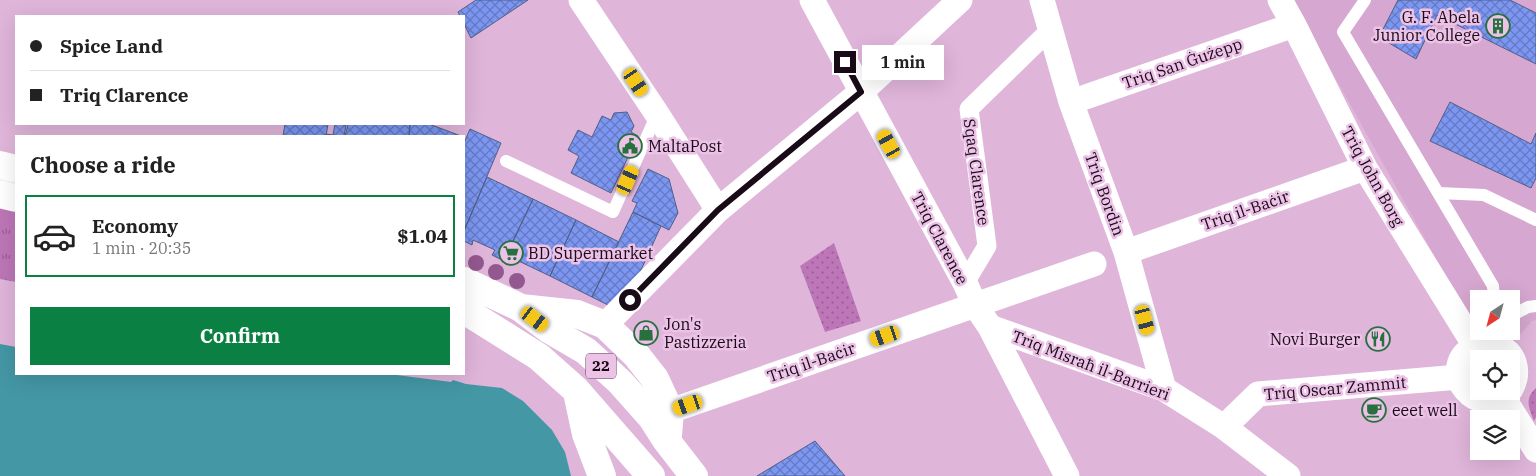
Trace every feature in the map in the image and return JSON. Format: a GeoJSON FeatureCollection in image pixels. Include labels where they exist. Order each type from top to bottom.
{"type":"FeatureCollection","features":[{"type":"Feature","properties":{"kind":"highway"},"geometry":{"type":"LineString","coordinates":[[0,166],[15,169]]}},
{"type":"Feature","properties":{"kind":"highway"},"geometry":{"type":"LineString","coordinates":[[0,194],[15,198]]}},
{"type":"Feature","properties":{"kind":"highway","name":"22"},"geometry":{"type":"LineString","coordinates":[[465,281],[521,308],[550,330],[586,352],[620,382],[652,418],[666,440],[694,476]]}},
{"type":"Feature","properties":{"kind":"highway"},"geometry":{"type":"LineString","coordinates":[[521,308],[577,314],[605,326],[636,356],[655,379],[670,411],[666,440]]}},
{"type":"Feature","properties":{"kind":"highway","name":"22"},"geometry":{"type":"LineString","coordinates":[[465,311],[539,357],[576,390],[651,476]]}},
{"type":"Feature","properties":{"kind":"highway","name":"22"},"geometry":{"type":"LineString","coordinates":[[576,390],[586,434],[602,476]]}},
{"type":"Feature","properties":{"kind":"street"},"geometry":{"type":"LineString","coordinates":[[581,0],[718,210]]}},
{"type":"Feature","properties":{"kind":"street","name":"Triq Clarence"},"geometry":{"type":"LineString","coordinates":[[812,0],[965,283],[975,305],[990,327],[1067,476]]}},
{"type":"Feature","properties":{"kind":"street"},"geometry":{"type":"LineString","coordinates":[[605,326],[718,210],[861,92],[960,0]]}},
{"type":"Feature","properties":{"kind":"street","name":"Triq Bordin"},"geometry":{"type":"LineString","coordinates":[[1042,0],[1071,102],[1126,252],[1164,389]]}},
{"type":"Feature","properties":{"kind":"street","name":"Triq John Borg"},"geometry":{"type":"LineString","coordinates":[[1280,0],[1365,168],[1475,346]]}},
{"type":"Feature","properties":{"kind":"street","name":"Triq San Ġużepp"},"geometry":{"type":"LineString","coordinates":[[1071,102],[1294,25]]}},
{"type":"Feature","properties":{"kind":"street","name":"Sqaq Clarence"},"geometry":{"type":"LineString","coordinates":[[965,283],[987,246],[969,109],[1051,29]]}},
{"type":"Feature","properties":{"kind":"street","name":"Triq il-Baċir"},"geometry":{"type":"LineString","coordinates":[[1126,252],[1365,168]]}},
{"type":"Feature","properties":{"kind":"street","name":"Triq il-Baċir"},"geometry":{"type":"LineString","coordinates":[[670,411],[1094,264]]}},
{"type":"Feature","properties":{"kind":"street","name":"Triq Misraħ il-Barrieri"},"geometry":{"type":"LineString","coordinates":[[990,327],[1164,389],[1224,427],[1288,476]]}},
{"type":"Feature","properties":{"kind":"street"},"geometry":{"type":"LineString","coordinates":[[1470,395],[1462,385],[1459,377],[1462,359],[1475,346],[1484,343],[1492,344],[1498,340]]}},
{"type":"Feature","properties":{"kind":"street"},"geometry":{"type":"LineString","coordinates":[[1500,340],[1507,350]]}},
{"type":"Feature","properties":{"kind":"street","name":"Triq Oscar Zammit"},"geometry":{"type":"LineString","coordinates":[[1224,427],[1258,394],[1459,377]]}},
{"type":"Feature","properties":{"kind":"street"},"geometry":{"type":"LineString","coordinates":[[1520,399],[1536,450]]}},
{"type":"Feature","properties":{"kind":"street"},"geometry":{"type":"LineString","coordinates":[[1481,400],[1494,400]]}},
{"type":"Feature","properties":{"kind":"lane"},"geometry":{"type":"LineString","coordinates":[[1365,0],[1343,32],[1493,286],[1493,290]]}},
{"type":"Feature","properties":{"kind":"lane"},"geometry":{"type":"LineString","coordinates":[[506,161],[613,212],[657,114]]}},
{"type":"Feature","properties":{"kind":"lane"},"geometry":{"type":"LineString","coordinates":[[1438,192],[1484,195],[1536,220]]}},
{"type":"Feature","properties":{"kind":"lane"},"geometry":{"type":"LineString","coordinates":[[1520,311],[1528,307],[1536,306]]}},
{"type":"Feature","properties":{"kind":"shaded area"},"geometry":{"type":"Polygon","coordinates":[[[1292,0],[1536,0],[1536,320],[1532,321],[1520,335],[1520,290],[1470,290],[1470,320],[1292,0]]]}},
{"type":"Feature","properties":{"kind":"shaded area"},"geometry":{"type":"Polygon","coordinates":[[[1496,340],[1515,340],[1512,344],[1496,340]]]}},
{"type":"Feature","properties":{"kind":"shaded area"},"geometry":{"type":"Polygon","coordinates":[[[0,344],[15,347],[15,375],[397,375],[451,382],[453,380],[466,384],[502,388],[523,401],[552,430],[565,452],[571,476],[0,476],[0,344]]]}},
{"type":"Feature","properties":{"kind":"green space"},"geometry":{"type":"Polygon","coordinates":[[[0,200],[15,204],[15,282],[0,279],[0,200]]]}},
{"type":"Feature","properties":{"kind":"green space"},"geometry":{"type":"Polygon","coordinates":[[[834,243],[861,321],[825,332],[800,266],[834,243]]]}},
{"type":"Feature","properties":{"kind":"green space"},"geometry":{"type":"Polygon","coordinates":[[[1536,388],[1536,417],[1534,421],[1529,408],[1529,400],[1536,388]]]}},
{"type":"Feature","properties":{"kind":"building"},"geometry":{"type":"Polygon","coordinates":[[[476,0],[528,0],[471,38],[465,26],[465,15],[460,15],[458,12],[476,0]]]}},
{"type":"Feature","properties":{"kind":"building","name":"G. F. Abela Junior College"},"geometry":{"type":"Polygon","coordinates":[[[1398,0],[1510,0],[1536,13],[1536,64],[1437,15],[1416,59],[1379,37],[1398,0]]]}},
{"type":"Feature","properties":{"kind":"building"},"geometry":{"type":"Polygon","coordinates":[[[1450,102],[1531,144],[1536,133],[1536,178],[1531,188],[1430,141],[1450,102]]]}},
{"type":"Feature","properties":{"kind":"building"},"geometry":{"type":"Polygon","coordinates":[[[627,112],[634,126],[631,132],[638,136],[611,193],[571,173],[579,156],[568,150],[578,130],[592,137],[602,116],[611,120],[614,113],[627,112]]]}},
{"type":"Feature","properties":{"kind":"building"},"geometry":{"type":"Polygon","coordinates":[[[285,125],[328,125],[326,135],[283,135],[285,125]]]}},
{"type":"Feature","properties":{"kind":"building"},"geometry":{"type":"Polygon","coordinates":[[[335,125],[346,125],[344,135],[333,135],[335,125]]]}},
{"type":"Feature","properties":{"kind":"building"},"geometry":{"type":"Polygon","coordinates":[[[348,125],[410,125],[409,135],[345,135],[348,125]]]}},
{"type":"Feature","properties":{"kind":"building"},"geometry":{"type":"Polygon","coordinates":[[[410,125],[432,125],[458,135],[409,135],[410,125]]]}},
{"type":"Feature","properties":{"kind":"building"},"geometry":{"type":"Polygon","coordinates":[[[470,129],[501,143],[465,229],[465,141],[470,129]]]}},
{"type":"Feature","properties":{"kind":"building"},"geometry":{"type":"Polygon","coordinates":[[[648,169],[669,179],[678,213],[669,230],[633,212],[637,203],[632,201],[648,169]]]}},
{"type":"Feature","properties":{"kind":"building"},"geometry":{"type":"Polygon","coordinates":[[[487,177],[533,199],[504,261],[492,255],[495,250],[473,240],[472,245],[465,242],[465,229],[487,177]]]}},
{"type":"Feature","properties":{"kind":"building"},"geometry":{"type":"Polygon","coordinates":[[[533,199],[576,220],[550,276],[506,255],[533,199]]]}},
{"type":"Feature","properties":{"kind":"building"},"geometry":{"type":"Polygon","coordinates":[[[633,212],[661,226],[636,281],[624,288],[614,308],[592,297],[633,212]]]}},
{"type":"Feature","properties":{"kind":"building"},"geometry":{"type":"Polygon","coordinates":[[[576,220],[619,242],[592,297],[550,276],[576,220]]]}},
{"type":"Feature","properties":{"kind":"building"},"geometry":{"type":"Polygon","coordinates":[[[815,441],[845,476],[757,476],[815,441]]]}},
{"type":"Feature","properties":{"kind":"place","name":"G. F. Abela Junior College"},"geometry":{"type":"Point","coordinates":[1498,26]}},
{"type":"Feature","properties":{"kind":"place","name":"MaltaPost"},"geometry":{"type":"Point","coordinates":[630,146]}},
{"type":"Feature","properties":{"kind":"place","name":"BD Supermarket"},"geometry":{"type":"Point","coordinates":[511,253]}},
{"type":"Feature","properties":{"kind":"place","name":"Jon's Pastizzeria"},"geometry":{"type":"Point","coordinates":[646,333]}},
{"type":"Feature","properties":{"kind":"place","name":"Novi Burger"},"geometry":{"type":"Point","coordinates":[1378,339]}},
{"type":"Feature","properties":{"kind":"place","name":"eeet well"},"geometry":{"type":"Point","coordinates":[1374,410]}},
{"type":"Feature","properties":{"kind":"route"},"geometry":{"type":"LineString","coordinates":[[630,300],[718,210],[861,92],[845,62]]}}]}
